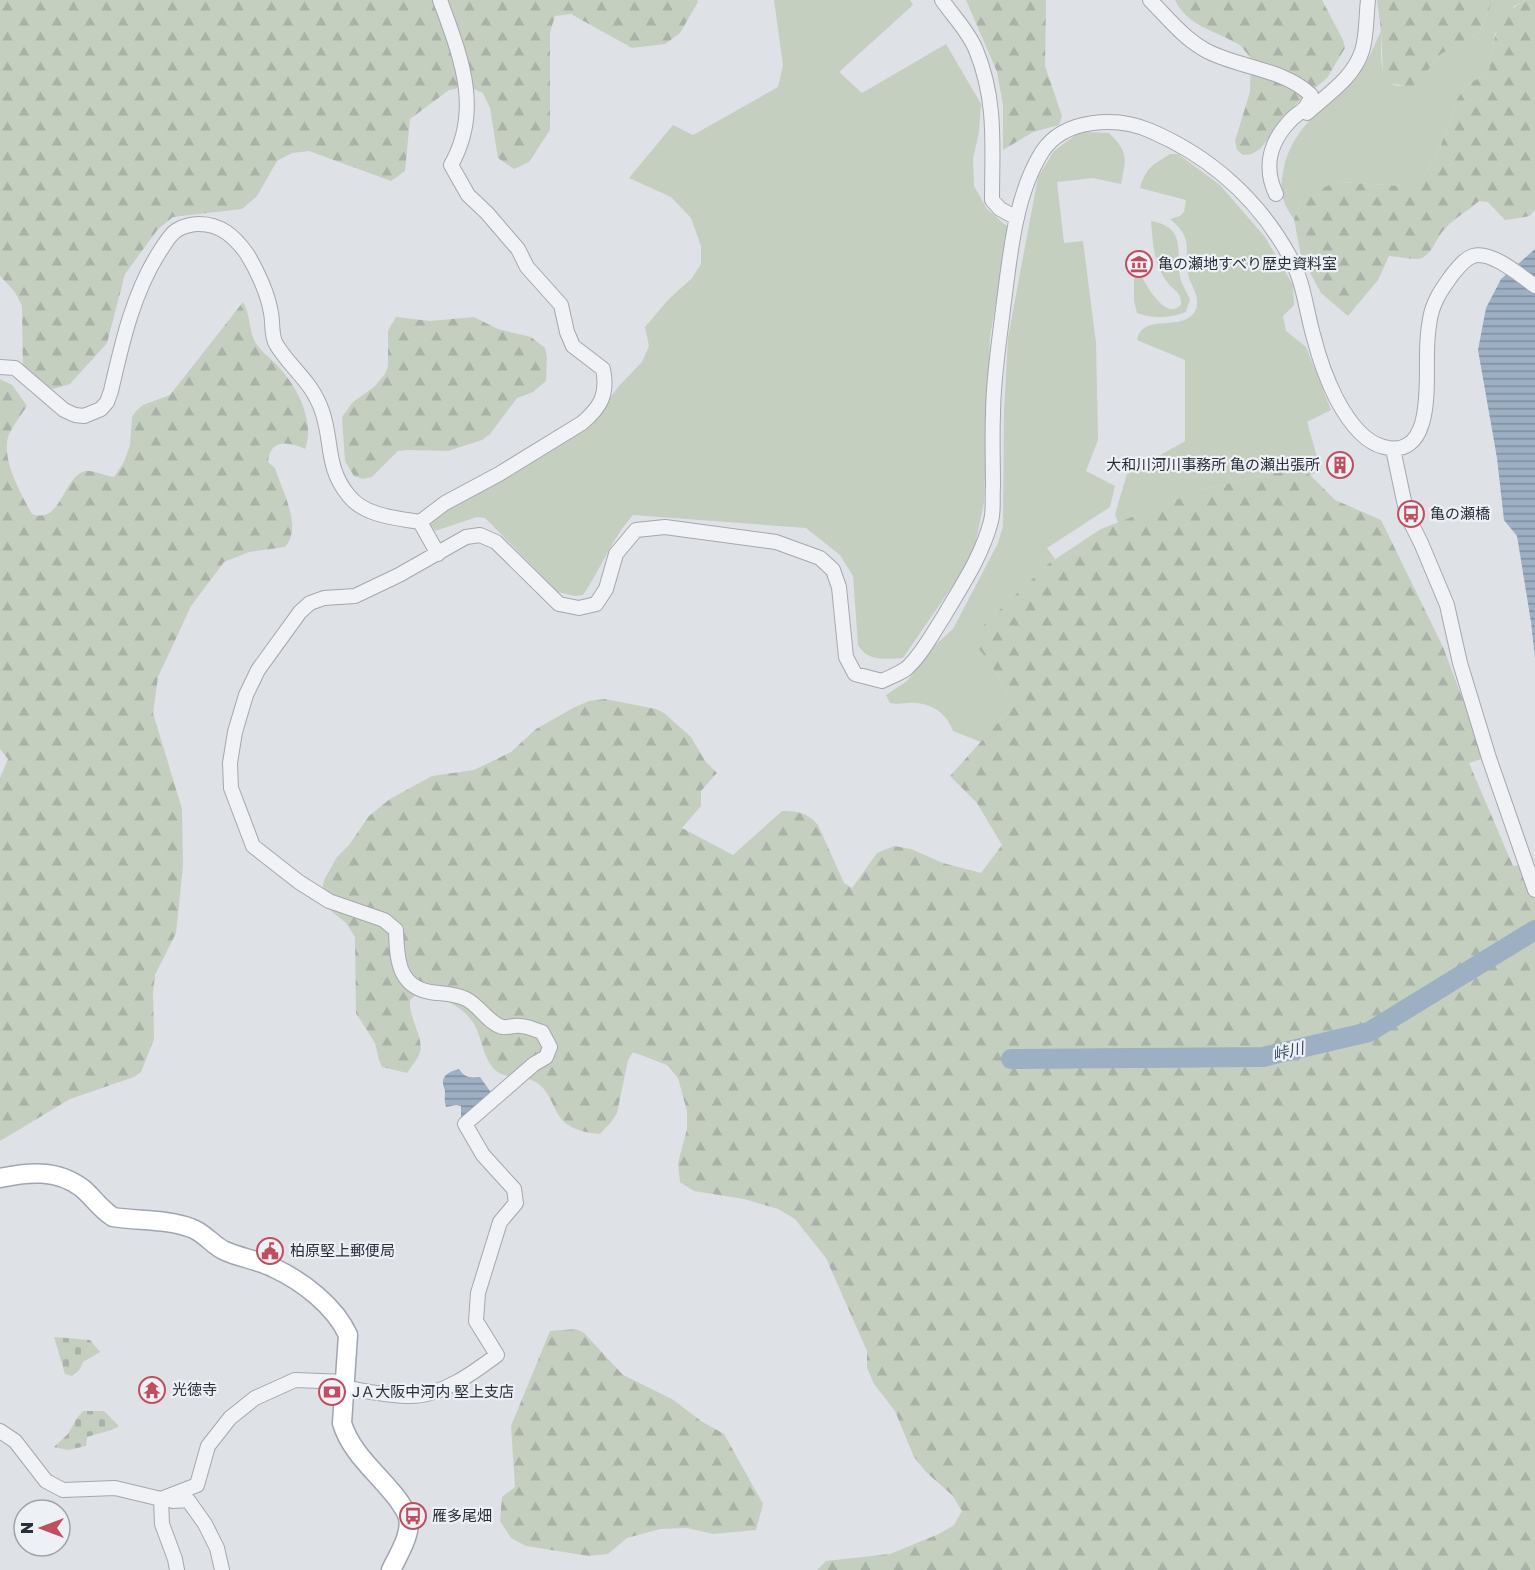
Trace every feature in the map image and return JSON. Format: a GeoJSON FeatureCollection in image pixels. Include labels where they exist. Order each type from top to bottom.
{"type":"FeatureCollection","features":[{"type":"Feature","properties":{"kind":"main road"},"geometry":{"type":"LineString","coordinates":[[0,1178],[25,1172],[41,1172],[82,1188],[103,1211],[113,1216],[192,1228],[224,1251],[274,1268],[330,1308],[343,1324],[348,1335],[342,1423],[345,1433],[354,1449],[393,1494],[408,1518],[406,1538],[391,1570]]}},
{"type":"Feature","properties":{"kind":"street"},"geometry":{"type":"LineString","coordinates":[[0,367],[15,368],[64,410],[75,415],[84,416],[101,409],[107,402],[111,391],[136,298],[152,264],[166,241],[176,230],[194,224],[205,224],[232,235],[248,256],[271,311],[274,342],[307,380],[322,411],[334,473],[350,498],[383,517],[420,522],[445,503],[499,474],[582,423],[594,413],[607,387],[603,369],[573,346],[567,332],[561,305],[527,267],[518,249],[468,195],[451,165],[461,146],[468,98],[461,59],[440,0]]}},
{"type":"Feature","properties":{"kind":"street"},"geometry":{"type":"LineString","coordinates":[[942,0],[975,48],[992,106],[994,148],[992,200],[1000,209],[1017,218]]}},
{"type":"Feature","properties":{"kind":"street"},"geometry":{"type":"LineString","coordinates":[[1150,0],[1190,42],[1211,53],[1292,81],[1311,95],[1309,105],[1288,123],[1274,144],[1269,163],[1269,180],[1276,194]]}},
{"type":"Feature","properties":{"kind":"street"},"geometry":{"type":"LineString","coordinates":[[1265,217],[1276,194],[1278,155],[1282,146],[1307,113],[1337,88],[1353,69],[1362,51],[1368,0]]}},
{"type":"Feature","properties":{"kind":"street"},"geometry":{"type":"LineString","coordinates":[[163,1498],[197,1485],[208,1446],[230,1418],[255,1398],[295,1380],[346,1385],[412,1396],[446,1388],[470,1375],[497,1355],[476,1321],[478,1293],[500,1222],[516,1203],[514,1189],[483,1155],[465,1124],[546,1056],[550,1047],[542,1032],[522,1025],[502,1027],[468,1000],[452,994],[428,991],[409,983],[399,967],[396,930],[384,920],[329,901],[299,882],[253,846],[231,788],[230,763],[235,732],[246,695],[258,670],[300,612],[310,603],[324,598],[355,596],[438,554],[451,544],[466,537],[480,535],[502,547],[559,604],[579,608],[596,604],[606,589],[616,554],[636,530],[665,527],[776,542],[820,558],[833,570],[839,587],[846,657],[855,674],[882,681],[907,668],[929,640],[983,547],[992,516],[996,366],[1017,218],[1031,175],[1044,149],[1071,126],[1113,122],[1144,128],[1179,143],[1222,173],[1265,217],[1292,260],[1304,290],[1314,340],[1334,394],[1349,420],[1379,446],[1393,449],[1413,440],[1422,428],[1426,407],[1430,315],[1438,295],[1461,264],[1474,256],[1485,256],[1509,267],[1535,286]]}},
{"type":"Feature","properties":{"kind":"street"},"geometry":{"type":"LineString","coordinates":[[1393,449],[1407,515],[1447,605],[1460,663],[1489,758],[1535,890]]}},
{"type":"Feature","properties":{"kind":"street"},"geometry":{"type":"LineString","coordinates":[[420,522],[438,554]]}},
{"type":"Feature","properties":{"kind":"street"},"geometry":{"type":"LineString","coordinates":[[0,1431],[15,1441],[46,1481],[63,1490],[115,1488],[173,1501],[188,1500],[205,1524],[217,1548],[222,1570]]}},
{"type":"Feature","properties":{"kind":"street"},"geometry":{"type":"LineString","coordinates":[[163,1498],[162,1524],[177,1570]]}},
{"type":"Feature","properties":{"kind":"green space"},"geometry":{"type":"Polygon","coordinates":[[[0,0],[697,0],[698,2],[680,33],[665,44],[632,48],[571,14],[555,16],[550,32],[550,130],[529,162],[514,169],[498,158],[490,108],[483,93],[467,86],[449,90],[410,119],[405,171],[391,181],[309,151],[292,153],[277,161],[257,196],[242,209],[173,217],[158,229],[125,274],[107,343],[70,384],[53,389],[23,375],[22,306],[15,292],[0,276],[0,0]]]}},
{"type":"Feature","properties":{"kind":"green space"},"geometry":{"type":"Polygon","coordinates":[[[774,0],[910,0],[913,5],[839,72],[862,93],[946,44],[981,104],[979,132],[973,159],[974,186],[987,209],[1009,228],[990,337],[984,502],[973,556],[903,658],[872,657],[858,645],[853,576],[840,555],[806,528],[633,515],[619,534],[583,595],[575,596],[558,592],[485,518],[477,517],[435,531],[428,521],[579,433],[642,362],[649,346],[645,327],[668,300],[692,278],[701,264],[701,246],[691,218],[671,197],[629,178],[673,125],[693,135],[778,87],[783,65],[774,0]]]}},
{"type":"Feature","properties":{"kind":"green space"},"geometry":{"type":"Polygon","coordinates":[[[966,0],[1046,0],[1045,66],[1062,116],[1059,125],[1033,132],[1003,150],[1003,105],[997,72],[966,0]]]}},
{"type":"Feature","properties":{"kind":"green space"},"geometry":{"type":"Polygon","coordinates":[[[1175,0],[1322,0],[1345,48],[1327,78],[1299,101],[1260,149],[1252,154],[1243,155],[1237,150],[1235,141],[1250,92],[1251,58],[1238,44],[1194,22],[1180,9],[1175,0]]]}},
{"type":"Feature","properties":{"kind":"green space"},"geometry":{"type":"Polygon","coordinates":[[[1377,0],[1493,0],[1479,33],[1441,54],[1418,82],[1411,87],[1388,83],[1383,76],[1377,0]]]}},
{"type":"Feature","properties":{"kind":"green space"},"geometry":{"type":"Polygon","coordinates":[[[1493,0],[1526,0],[1514,6],[1495,34],[1489,72],[1467,85],[1457,99],[1439,151],[1425,175],[1404,186],[1337,182],[1301,202],[1294,219],[1287,208],[1282,192],[1283,172],[1288,155],[1304,127],[1362,68],[1381,31],[1383,72],[1392,84],[1404,86],[1418,82],[1441,54],[1479,33],[1493,0]]]}},
{"type":"Feature","properties":{"kind":"green space"},"geometry":{"type":"Polygon","coordinates":[[[1526,0],[1535,0],[1535,209],[1530,216],[1505,220],[1488,202],[1479,201],[1446,228],[1426,256],[1415,259],[1389,256],[1378,280],[1348,316],[1321,293],[1301,256],[1294,219],[1301,202],[1306,195],[1337,182],[1403,186],[1425,175],[1439,151],[1457,99],[1467,85],[1489,72],[1494,39],[1502,21],[1515,6],[1526,0]]]}},
{"type":"Feature","properties":{"kind":"green space"},"geometry":{"type":"Polygon","coordinates":[[[1109,133],[1123,151],[1125,162],[1121,184],[1093,178],[1057,182],[1064,243],[1083,241],[1096,343],[1098,440],[1086,471],[1115,486],[1110,507],[1047,548],[1055,559],[971,638],[988,660],[1014,705],[981,742],[953,731],[943,715],[928,705],[890,703],[886,695],[907,681],[934,646],[953,629],[998,543],[1003,526],[1004,411],[1008,338],[1038,177],[1054,151],[1077,134],[1109,133]]]}},
{"type":"Feature","properties":{"kind":"green space"},"geometry":{"type":"Polygon","coordinates":[[[1170,154],[1178,154],[1220,185],[1265,237],[1293,285],[1294,305],[1283,316],[1286,331],[1306,347],[1331,410],[1307,422],[1321,471],[1310,475],[1294,468],[1204,489],[1118,523],[1115,514],[1127,474],[1185,441],[1185,360],[1137,340],[1145,327],[1184,320],[1197,308],[1196,296],[1188,274],[1185,237],[1180,228],[1170,219],[1184,212],[1186,200],[1140,188],[1151,167],[1170,154]]]}},
{"type":"Feature","properties":{"kind":"green space"},"geometry":{"type":"Polygon","coordinates":[[[1151,221],[1170,229],[1178,242],[1180,277],[1190,299],[1186,312],[1174,316],[1149,316],[1137,313],[1134,301],[1134,268],[1137,267],[1151,292],[1161,304],[1172,309],[1181,305],[1179,294],[1167,282],[1159,268],[1154,253],[1151,221]]]}},
{"type":"Feature","properties":{"kind":"green space"},"geometry":{"type":"Polygon","coordinates":[[[243,302],[257,345],[280,368],[300,398],[307,419],[308,439],[305,449],[287,444],[276,445],[272,449],[268,462],[275,468],[292,519],[290,539],[285,547],[249,552],[224,562],[191,606],[158,677],[153,713],[182,809],[183,866],[176,933],[155,975],[154,1039],[141,1072],[134,1077],[70,1099],[0,1141],[0,778],[8,759],[0,749],[0,379],[12,385],[27,406],[9,434],[7,454],[13,475],[32,514],[42,515],[50,512],[56,506],[78,474],[89,471],[114,477],[124,462],[130,445],[132,417],[137,410],[143,405],[170,395],[243,302]]]}},
{"type":"Feature","properties":{"kind":"green space"},"geometry":{"type":"Polygon","coordinates":[[[396,317],[430,321],[474,317],[498,329],[531,337],[545,348],[546,381],[533,392],[517,398],[490,434],[482,440],[448,451],[398,451],[372,477],[363,479],[354,476],[345,461],[342,417],[353,402],[374,387],[385,374],[388,366],[388,331],[396,317]]]}},
{"type":"Feature","properties":{"kind":"green space"},"geometry":{"type":"Polygon","coordinates":[[[1294,468],[1310,475],[1335,500],[1381,520],[1443,647],[1485,758],[1469,763],[1513,866],[1521,865],[1535,900],[1535,1570],[817,1570],[826,1561],[890,1554],[939,1534],[954,1525],[962,1511],[952,1495],[926,1472],[914,1457],[895,1411],[874,1384],[867,1368],[867,1351],[826,1258],[795,1219],[778,1209],[744,1199],[694,1191],[680,1182],[678,1163],[687,1129],[687,1111],[678,1078],[667,1065],[633,1052],[628,1060],[617,1113],[612,1121],[600,1134],[583,1131],[572,1127],[559,1116],[547,1093],[536,1082],[497,1072],[487,1059],[477,1030],[460,1009],[435,997],[417,994],[410,1000],[410,1006],[420,1040],[419,1055],[407,1073],[382,1067],[375,1043],[356,1013],[355,937],[346,923],[325,906],[321,898],[324,880],[337,857],[349,845],[369,816],[390,799],[432,776],[474,770],[511,752],[536,729],[573,708],[589,701],[605,699],[656,709],[664,713],[691,737],[705,761],[717,773],[701,791],[701,806],[682,828],[733,855],[782,811],[788,811],[806,815],[818,825],[844,883],[852,888],[877,853],[894,846],[911,849],[943,863],[981,873],[1002,845],[977,803],[950,776],[1014,705],[988,660],[970,638],[1048,564],[1101,529],[1204,489],[1294,468]]]}},
{"type":"Feature","properties":{"kind":"green space"},"geometry":{"type":"Polygon","coordinates":[[[576,1329],[584,1333],[623,1375],[672,1399],[701,1421],[724,1434],[763,1504],[756,1530],[713,1534],[687,1528],[660,1529],[627,1538],[608,1554],[589,1556],[526,1546],[511,1538],[500,1521],[502,1497],[515,1487],[511,1426],[550,1331],[576,1329]]]}},
{"type":"Feature","properties":{"kind":"green space"},"geometry":{"type":"Polygon","coordinates":[[[54,1337],[90,1340],[100,1352],[83,1362],[80,1369],[72,1376],[65,1374],[54,1337]]]}},
{"type":"Feature","properties":{"kind":"green space"},"geometry":{"type":"Polygon","coordinates":[[[83,1411],[104,1411],[119,1426],[87,1437],[86,1446],[68,1450],[54,1447],[68,1434],[83,1411]]]}},
{"type":"Feature","properties":{"kind":"water"},"geometry":{"type":"Polygon","coordinates":[[[1535,249],[1535,658],[1517,536],[1504,520],[1497,458],[1478,350],[1486,308],[1501,279],[1535,249]]]}},
{"type":"Feature","properties":{"kind":"water"},"geometry":{"type":"Polygon","coordinates":[[[459,1069],[468,1077],[480,1077],[492,1094],[469,1118],[461,1117],[461,1106],[446,1107],[445,1105],[444,1078],[459,1069]]]}},
{"type":"Feature","properties":{"kind":"waterway","name":"峠川"},"geometry":{"type":"LineString","coordinates":[[1011,1059],[1263,1057],[1369,1032],[1535,930]]}},
{"type":"Feature","properties":{"kind":"place","name":"亀の瀬地すべり歴史資料室"},"geometry":{"type":"Point","coordinates":[1139,264]}},
{"type":"Feature","properties":{"kind":"place","name":"大和川河川事務所 亀の瀬出張所"},"geometry":{"type":"Point","coordinates":[1340,465]}},
{"type":"Feature","properties":{"kind":"place","name":"亀の瀬橋"},"geometry":{"type":"Point","coordinates":[1411,514]}},
{"type":"Feature","properties":{"kind":"place","name":"柏原堅上郵便局"},"geometry":{"type":"Point","coordinates":[270,1251]}},
{"type":"Feature","properties":{"kind":"place","name":"光徳寺"},"geometry":{"type":"Point","coordinates":[152,1390]}},
{"type":"Feature","properties":{"kind":"place","name":"JＡ大阪中河内 堅上支店"},"geometry":{"type":"Point","coordinates":[332,1392]}},
{"type":"Feature","properties":{"kind":"place","name":"雁多尾畑"},"geometry":{"type":"Point","coordinates":[413,1516]}}]}
